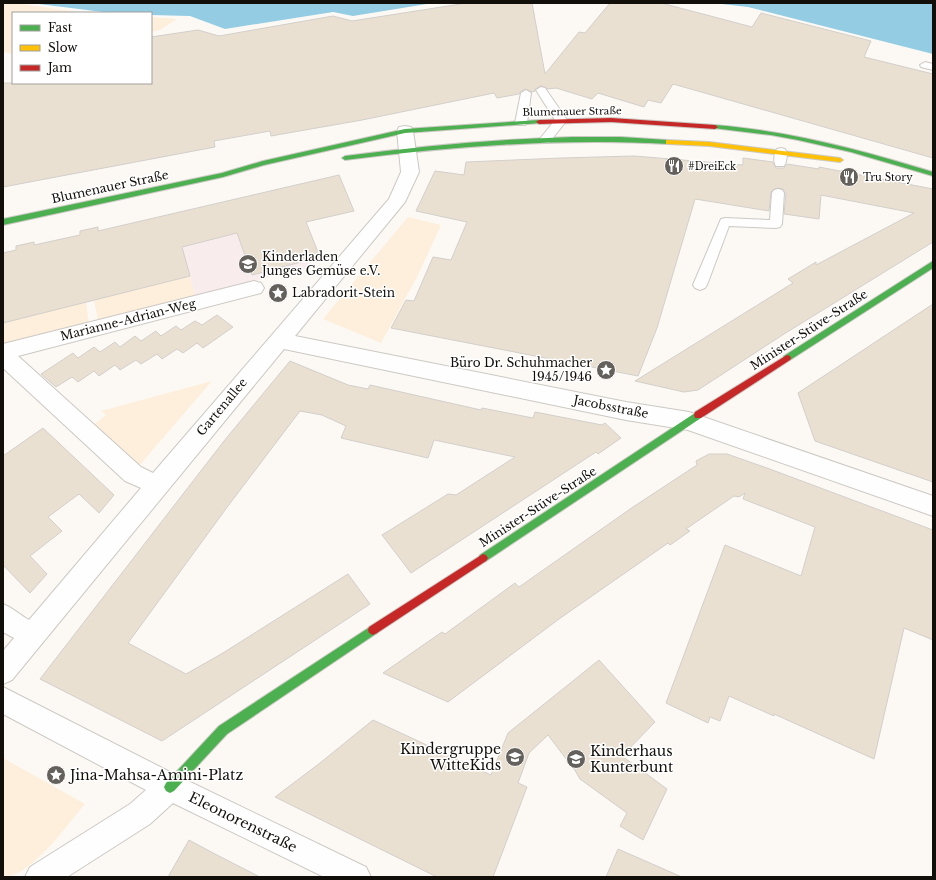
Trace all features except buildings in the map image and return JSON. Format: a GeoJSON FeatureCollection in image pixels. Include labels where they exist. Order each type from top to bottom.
{"type":"FeatureCollection","features":[{"type":"Feature","properties":{"kind":"street","name":"Blumenauer Straße"},"geometry":{"type":"LineString","coordinates":[[3,222],[223,175],[262,163],[521,123],[561,120],[611,120],[736,128],[794,137],[850,149],[922,172]]}},
{"type":"Feature","properties":{"kind":"street","name":"Blumenauer Straße"},"geometry":{"type":"LineString","coordinates":[[334,160],[406,140],[605,139],[694,143],[781,158],[848,161]]}},
{"type":"Feature","properties":{"kind":"street","name":"Gartenallee"},"geometry":{"type":"LineString","coordinates":[[3,671],[157,485],[396,202],[410,172],[406,140]]}},
{"type":"Feature","properties":{"kind":"street","name":"Blumenauer Straße"},"geometry":{"type":"LineString","coordinates":[[863,163],[933,174]]}},
{"type":"Feature","properties":{"kind":"street","name":"Blumenauer Straße"},"geometry":{"type":"LineString","coordinates":[[223,175],[251,173],[281,168]]}},
{"type":"Feature","properties":{"kind":"street","name":"Minister-Stüve-Straße"},"geometry":{"type":"LineString","coordinates":[[170,787],[223,730],[689,421],[933,264]]}},
{"type":"Feature","properties":{"kind":"street","name":"Marianne-Adrian-Weg"},"geometry":{"type":"LineString","coordinates":[[5,352],[254,288]]}},
{"type":"Feature","properties":{"kind":"street","name":"Jacobsstraße"},"geometry":{"type":"LineString","coordinates":[[279,340],[626,411],[689,421],[933,506]]}},
{"type":"Feature","properties":{"kind":"street"},"geometry":{"type":"LineString","coordinates":[[5,352],[8,360],[133,474],[157,485]]}},
{"type":"Feature","properties":{"kind":"street"},"geometry":{"type":"LineString","coordinates":[[3,616],[7,621],[32,635]]}},
{"type":"Feature","properties":{"kind":"street","name":"Eleonorenstraße"},"geometry":{"type":"LineString","coordinates":[[3,700],[170,787],[356,877]]}},
{"type":"Feature","properties":{"kind":"street"},"geometry":{"type":"LineString","coordinates":[[40,877],[140,814],[170,787]]}},
{"type":"Feature","properties":{"kind":"lane"},"geometry":{"type":"LineString","coordinates":[[540,90],[561,120],[545,140]]}},
{"type":"Feature","properties":{"kind":"lane"},"geometry":{"type":"LineString","coordinates":[[521,123],[526,93]]}},
{"type":"Feature","properties":{"kind":"lane"},"geometry":{"type":"LineString","coordinates":[[700,285],[725,222],[776,224],[778,193]]}},
{"type":"Feature","properties":{"kind":"shaded area"},"geometry":{"type":"Polygon","coordinates":[[[3,3],[15,3],[77,12],[12,12],[12,54],[3,52],[3,3]]]}},
{"type":"Feature","properties":{"kind":"shaded area"},"geometry":{"type":"Polygon","coordinates":[[[152,17],[177,19],[160,30],[152,32],[152,17]]]}},
{"type":"Feature","properties":{"kind":"shaded area"},"geometry":{"type":"Polygon","coordinates":[[[408,217],[441,225],[418,275],[381,343],[323,319],[408,217]]]}},
{"type":"Feature","properties":{"kind":"shaded area","name":"Kinderladen Junges Gemüse e.V."},"geometry":{"type":"Polygon","coordinates":[[[243,232],[250,250],[311,235],[320,257],[307,260],[310,267],[195,296],[182,246],[243,232]]]}},
{"type":"Feature","properties":{"kind":"shaded area"},"geometry":{"type":"Polygon","coordinates":[[[190,276],[195,296],[98,321],[94,300],[190,276]]]}},
{"type":"Feature","properties":{"kind":"shaded area"},"geometry":{"type":"Polygon","coordinates":[[[86,302],[89,323],[3,344],[3,322],[86,302]]]}},
{"type":"Feature","properties":{"kind":"shaded area"},"geometry":{"type":"Polygon","coordinates":[[[212,381],[138,467],[92,426],[106,415],[101,411],[212,381]]]}},
{"type":"Feature","properties":{"kind":"shaded area"},"geometry":{"type":"Polygon","coordinates":[[[3,758],[85,804],[59,836],[37,859],[25,869],[14,875],[3,877],[3,758]]]}},
{"type":"Feature","properties":{"kind":"water"},"geometry":{"type":"Polygon","coordinates":[[[31,3],[433,3],[353,16],[333,12],[225,29],[190,16],[152,15],[152,12],[103,12],[31,3]]]}},
{"type":"Feature","properties":{"kind":"water"},"geometry":{"type":"Polygon","coordinates":[[[713,3],[933,3],[933,54],[748,7],[713,3]]]}},
{"type":"Feature","properties":{"kind":"traffic: fast"},"geometry":{"type":"LineString","coordinates":[[3,222],[223,175],[263,163],[405,131],[539,122]]}},
{"type":"Feature","properties":{"kind":"traffic: fast"},"geometry":{"type":"LineString","coordinates":[[715,127],[743,129],[798,138],[879,158],[933,174]]}},
{"type":"Feature","properties":{"kind":"traffic: fast"},"geometry":{"type":"LineString","coordinates":[[345,158],[442,146],[507,141],[605,139],[668,142]]}},
{"type":"Feature","properties":{"kind":"traffic: fast"},"geometry":{"type":"LineString","coordinates":[[787,358],[933,264]]}},
{"type":"Feature","properties":{"kind":"traffic: fast"},"geometry":{"type":"LineString","coordinates":[[483,558],[698,415]]}},
{"type":"Feature","properties":{"kind":"traffic: fast"},"geometry":{"type":"LineString","coordinates":[[170,787],[223,730],[373,630]]}},
{"type":"Feature","properties":{"kind":"traffic: slow"},"geometry":{"type":"LineString","coordinates":[[668,142],[709,144],[840,160]]}},
{"type":"Feature","properties":{"kind":"traffic: jam"},"geometry":{"type":"LineString","coordinates":[[539,122],[611,120],[715,127]]}},
{"type":"Feature","properties":{"kind":"traffic: jam"},"geometry":{"type":"LineString","coordinates":[[698,415],[787,358]]}},
{"type":"Feature","properties":{"kind":"traffic: jam"},"geometry":{"type":"LineString","coordinates":[[373,630],[483,558]]}},
{"type":"Feature","properties":{"kind":"place","name":"#DreiEck"},"geometry":{"type":"Point","coordinates":[674,166]}},
{"type":"Feature","properties":{"kind":"place","name":"Tru Story"},"geometry":{"type":"Point","coordinates":[849,177]}},
{"type":"Feature","properties":{"kind":"place","name":"Kinderladen Junges Gemüse e.V."},"geometry":{"type":"Point","coordinates":[248,264]}},
{"type":"Feature","properties":{"kind":"place","name":"Labradorit-Stein"},"geometry":{"type":"Point","coordinates":[278,293]}},
{"type":"Feature","properties":{"kind":"place","name":"Büro Dr. Schuhmacher 1945/1946"},"geometry":{"type":"Point","coordinates":[606,370]}},
{"type":"Feature","properties":{"kind":"place","name":"Kindergruppe WitteKids"},"geometry":{"type":"Point","coordinates":[515,757]}},
{"type":"Feature","properties":{"kind":"place","name":"Kinderhaus Kunterbunt"},"geometry":{"type":"Point","coordinates":[576,759]}},
{"type":"Feature","properties":{"kind":"place","name":"Jina-Mahsa-Amini-Platz"},"geometry":{"type":"Point","coordinates":[56,775]}}]}
